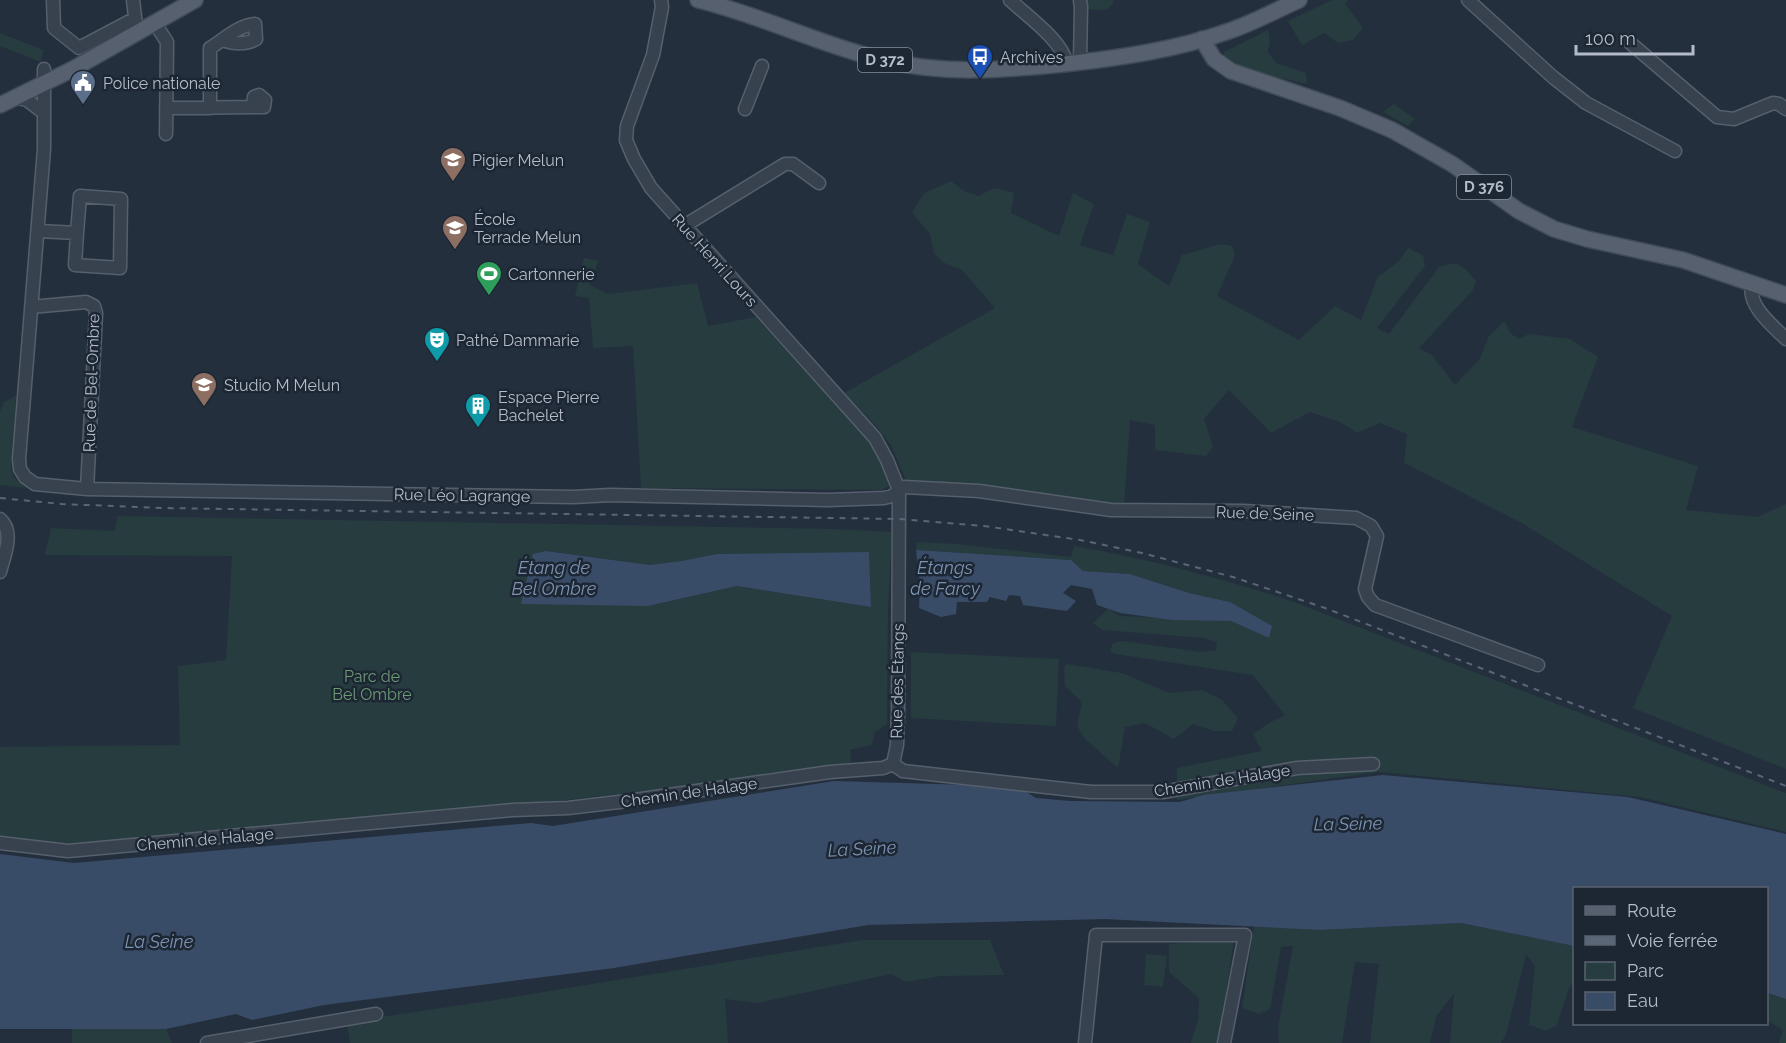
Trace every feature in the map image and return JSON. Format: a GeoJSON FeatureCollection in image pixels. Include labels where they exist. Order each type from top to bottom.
{"type":"FeatureCollection","features":[{"type":"Feature","properties":{"kind":"main road"},"geometry":{"type":"LineString","coordinates":[[0,105],[17,98],[44,76],[136,26],[154,22],[195,0]]}},
{"type":"Feature","properties":{"kind":"main road","name":"D 372"},"geometry":{"type":"LineString","coordinates":[[698,0],[748,13],[868,56],[920,67],[975,70],[1073,63],[1153,51],[1232,30],[1299,0]]}},
{"type":"Feature","properties":{"kind":"main road","name":"D 376"},"geometry":{"type":"LineString","coordinates":[[1202,39],[1214,59],[1231,71],[1340,108],[1392,130],[1452,164],[1519,211],[1554,229],[1574,236],[1683,260],[1786,295]]}},
{"type":"Feature","properties":{"kind":"street"},"geometry":{"type":"LineString","coordinates":[[53,0],[54,28],[80,48],[136,26],[133,0]]}},
{"type":"Feature","properties":{"kind":"street","name":"Rue Henri Lours"},"geometry":{"type":"LineString","coordinates":[[661,0],[662,7],[653,55],[627,126],[626,140],[634,159],[651,188],[875,438],[899,490]]}},
{"type":"Feature","properties":{"kind":"street"},"geometry":{"type":"LineString","coordinates":[[1010,0],[1058,45],[1073,63]]}},
{"type":"Feature","properties":{"kind":"street"},"geometry":{"type":"LineString","coordinates":[[1073,63],[1082,7],[1080,0]]}},
{"type":"Feature","properties":{"kind":"street"},"geometry":{"type":"LineString","coordinates":[[1468,0],[1554,78],[1586,103],[1675,150]]}},
{"type":"Feature","properties":{"kind":"street"},"geometry":{"type":"LineString","coordinates":[[154,22],[166,42],[166,134]]}},
{"type":"Feature","properties":{"kind":"street"},"geometry":{"type":"LineString","coordinates":[[210,108],[210,48],[223,40]]}},
{"type":"Feature","properties":{"kind":"street"},"geometry":{"type":"LineString","coordinates":[[1628,41],[1717,117],[1734,119],[1773,103],[1779,104],[1786,110]]}},
{"type":"Feature","properties":{"kind":"street"},"geometry":{"type":"LineString","coordinates":[[745,109],[762,66]]}},
{"type":"Feature","properties":{"kind":"street"},"geometry":{"type":"LineString","coordinates":[[31,307],[44,149],[44,76]]}},
{"type":"Feature","properties":{"kind":"street"},"geometry":{"type":"LineString","coordinates":[[17,98],[27,100],[44,113]]}},
{"type":"Feature","properties":{"kind":"street"},"geometry":{"type":"LineString","coordinates":[[166,108],[254,107]]}},
{"type":"Feature","properties":{"kind":"street"},"geometry":{"type":"LineString","coordinates":[[684,226],[785,164],[793,164],[819,183]]}},
{"type":"Feature","properties":{"kind":"street"},"geometry":{"type":"LineString","coordinates":[[80,196],[122,199],[120,268],[75,265],[76,232],[80,196]]}},
{"type":"Feature","properties":{"kind":"street"},"geometry":{"type":"LineString","coordinates":[[39,231],[76,232]]}},
{"type":"Feature","properties":{"kind":"street"},"geometry":{"type":"LineString","coordinates":[[1752,284],[1757,308],[1786,339]]}},
{"type":"Feature","properties":{"kind":"street","name":"Rue de Bel-Ombre"},"geometry":{"type":"LineString","coordinates":[[31,307],[86,302],[94,306],[96,313],[87,489]]}},
{"type":"Feature","properties":{"kind":"street","name":"Rue Léo Lagrange"},"geometry":{"type":"LineString","coordinates":[[31,307],[19,459],[20,469],[25,477],[42,486],[87,489],[827,500],[884,498],[892,496],[899,490]]}},
{"type":"Feature","properties":{"kind":"street","name":"Rue de Seine"},"geometry":{"type":"LineString","coordinates":[[899,490],[904,487],[979,491],[1111,510],[1244,511],[1356,518],[1371,526],[1377,536],[1365,589],[1375,605],[1538,665]]}},
{"type":"Feature","properties":{"kind":"street","name":"Rue des Étangs"},"geometry":{"type":"LineString","coordinates":[[893,764],[897,745],[899,490]]}},
{"type":"Feature","properties":{"kind":"street"},"geometry":{"type":"LineString","coordinates":[[0,519],[4,521],[8,532],[0,572]]}},
{"type":"Feature","properties":{"kind":"street","name":"Chemin de Halage"},"geometry":{"type":"LineString","coordinates":[[0,843],[69,851],[512,810],[568,808],[830,772],[883,768],[893,764],[903,771],[1091,792],[1163,792],[1297,768],[1373,764]]}},
{"type":"Feature","properties":{"kind":"street"},"geometry":{"type":"LineString","coordinates":[[1085,1043],[1096,935],[1245,935],[1224,1043]]}},
{"type":"Feature","properties":{"kind":"street"},"geometry":{"type":"LineString","coordinates":[[207,1043],[376,1014]]}},
{"type":"Feature","properties":{"kind":"green space"},"geometry":{"type":"Polygon","coordinates":[[[1080,0],[1114,0],[1106,9],[1098,10],[1085,8],[1080,0]]]}},
{"type":"Feature","properties":{"kind":"green space"},"geometry":{"type":"Polygon","coordinates":[[[1332,0],[1348,0],[1345,4],[1363,28],[1353,40],[1338,43],[1324,33],[1302,45],[1288,21],[1332,0]]]}},
{"type":"Feature","properties":{"kind":"green space"},"geometry":{"type":"Polygon","coordinates":[[[1268,30],[1270,41],[1268,52],[1276,63],[1306,73],[1307,84],[1255,72],[1224,57],[1224,52],[1268,30]]]}},
{"type":"Feature","properties":{"kind":"green space"},"geometry":{"type":"Polygon","coordinates":[[[0,33],[43,50],[41,62],[0,46],[0,33]]]}},
{"type":"Feature","properties":{"kind":"green space"},"geometry":{"type":"Polygon","coordinates":[[[1394,104],[1415,119],[1408,126],[1383,112],[1394,104]]]}},
{"type":"Feature","properties":{"kind":"green space"},"geometry":{"type":"Polygon","coordinates":[[[951,181],[964,191],[979,196],[994,188],[1014,193],[1011,213],[1059,236],[1073,193],[1094,204],[1080,245],[1113,255],[1127,214],[1150,222],[1138,264],[1169,286],[1182,255],[1221,244],[1232,246],[1235,255],[1217,296],[1299,340],[1335,306],[1361,320],[1378,277],[1399,261],[1408,248],[1423,255],[1425,266],[1377,328],[1389,334],[1439,267],[1460,265],[1476,281],[1473,290],[1419,348],[1432,355],[1455,385],[1479,360],[1489,336],[1505,321],[1510,333],[1519,339],[1529,334],[1570,339],[1598,357],[1572,427],[1698,466],[1686,510],[1757,517],[1786,504],[1786,769],[1633,708],[1672,616],[1520,522],[1404,463],[1407,434],[1380,423],[1357,433],[1340,422],[1310,412],[1271,433],[1229,390],[1204,419],[1213,447],[1206,456],[1155,450],[1155,425],[1130,420],[1124,506],[969,483],[906,481],[891,445],[844,393],[995,308],[962,270],[942,262],[934,253],[930,234],[912,213],[924,193],[951,181]]]}},
{"type":"Feature","properties":{"kind":"green space"},"geometry":{"type":"Polygon","coordinates":[[[584,258],[598,261],[590,285],[608,294],[697,283],[708,326],[756,317],[874,445],[890,479],[890,486],[881,490],[641,488],[633,346],[593,348],[589,298],[575,296],[584,258]]]}},
{"type":"Feature","properties":{"kind":"green space"},"geometry":{"type":"Polygon","coordinates":[[[16,396],[11,470],[14,478],[26,488],[0,485],[0,411],[4,402],[16,396]]]}},
{"type":"Feature","properties":{"kind":"green space","name":"Parc de Bel Ombre"},"geometry":{"type":"Polygon","coordinates":[[[117,516],[892,532],[888,609],[887,724],[874,733],[872,745],[850,750],[852,766],[575,799],[65,846],[0,836],[0,747],[180,745],[178,666],[226,660],[232,556],[45,555],[51,528],[115,531],[117,516]],[[546,551],[648,606],[737,586],[871,607],[869,552],[650,565],[546,551]]]}},
{"type":"Feature","properties":{"kind":"green space"},"geometry":{"type":"Polygon","coordinates":[[[917,542],[957,544],[1071,557],[1074,546],[1185,570],[1294,602],[1786,793],[1786,832],[1640,797],[1379,772],[1177,800],[1177,768],[1262,751],[1253,734],[1285,715],[1253,675],[1110,652],[1113,643],[1123,641],[1200,652],[1216,650],[1217,642],[1204,638],[1102,630],[1093,623],[1108,609],[1120,616],[1231,621],[1269,638],[1230,602],[1189,593],[1130,574],[1083,571],[1071,560],[916,550],[917,542]]]}},
{"type":"Feature","properties":{"kind":"green space"},"geometry":{"type":"Polygon","coordinates":[[[911,652],[1059,659],[1056,726],[911,718],[911,652]]]}},
{"type":"Feature","properties":{"kind":"green space"},"geometry":{"type":"Polygon","coordinates":[[[1066,664],[1122,673],[1169,693],[1202,690],[1222,700],[1238,718],[1232,731],[1214,731],[1193,724],[1174,739],[1145,723],[1125,727],[1118,768],[1084,738],[1077,726],[1082,702],[1065,686],[1064,668],[1066,664]]]}},
{"type":"Feature","properties":{"kind":"green space"},"geometry":{"type":"Polygon","coordinates":[[[1461,923],[1573,946],[1573,983],[1569,988],[1557,1025],[1546,1031],[1529,1025],[1535,966],[1526,954],[1506,1034],[1501,1043],[1450,1043],[1454,993],[1436,1017],[1430,1043],[1370,1043],[1379,964],[1355,962],[1342,1043],[1279,1043],[1278,1028],[1293,946],[1281,947],[1270,1009],[1259,1014],[1242,1008],[1254,926],[1321,930],[1461,923]]]}},
{"type":"Feature","properties":{"kind":"green space"},"geometry":{"type":"Polygon","coordinates":[[[1234,939],[1219,1043],[1191,1043],[1198,1020],[1199,998],[1169,972],[1169,944],[1234,939]]]}},
{"type":"Feature","properties":{"kind":"green space"},"geometry":{"type":"Polygon","coordinates":[[[862,940],[990,940],[1004,975],[941,976],[905,982],[891,974],[757,1003],[725,999],[728,1043],[350,1043],[347,1022],[862,940]]]}},
{"type":"Feature","properties":{"kind":"green space"},"geometry":{"type":"Polygon","coordinates":[[[1146,954],[1167,956],[1163,987],[1144,985],[1146,954]]]}},
{"type":"Feature","properties":{"kind":"green space"},"geometry":{"type":"Polygon","coordinates":[[[1768,994],[1786,999],[1786,1043],[1779,1043],[1783,1030],[1768,1021],[1768,994]]]}},
{"type":"Feature","properties":{"kind":"green space"},"geometry":{"type":"Polygon","coordinates":[[[72,1029],[166,1029],[172,1043],[72,1043],[72,1029]]]}},
{"type":"Feature","properties":{"kind":"water","name":"Étangs de Farcy"},"geometry":{"type":"Polygon","coordinates":[[[916,550],[1071,560],[1083,571],[1130,574],[1189,593],[1230,602],[1272,626],[1269,638],[1231,621],[1172,620],[1120,613],[1097,605],[1092,589],[1071,585],[1063,593],[1076,601],[1067,611],[1023,605],[1020,596],[1009,595],[1006,601],[990,597],[987,602],[957,602],[956,614],[941,617],[919,608],[920,583],[916,550]]]}},
{"type":"Feature","properties":{"kind":"water","name":"Étang de Bel Ombre"},"geometry":{"type":"Polygon","coordinates":[[[546,551],[650,565],[717,554],[869,552],[871,607],[737,586],[648,606],[521,604],[533,554],[546,551]]]}},
{"type":"Feature","properties":{"kind":"water","name":"La Seine"},"geometry":{"type":"Polygon","coordinates":[[[1383,775],[1628,797],[1786,834],[1786,999],[1768,993],[1768,887],[1573,887],[1573,946],[1461,923],[1321,930],[1105,919],[868,925],[614,968],[324,1005],[252,1020],[236,1014],[166,1029],[0,1029],[0,854],[74,863],[531,823],[553,826],[834,781],[970,785],[1025,791],[1036,798],[1070,801],[1180,802],[1203,795],[1383,775]]]}},
{"type":"Feature","properties":{"kind":"railway"},"geometry":{"type":"LineString","coordinates":[[0,498],[62,504],[161,508],[900,519],[984,526],[1080,540],[1142,553],[1233,577],[1325,608],[1786,786]]}},
{"type":"Feature","properties":{"kind":"place","name":"Archives"},"geometry":{"type":"Point","coordinates":[980,80]}},
{"type":"Feature","properties":{"kind":"place","name":"Police nationale"},"geometry":{"type":"Point","coordinates":[83,106]}},
{"type":"Feature","properties":{"kind":"place","name":"Pigier Melun"},"geometry":{"type":"Point","coordinates":[453,183]}},
{"type":"Feature","properties":{"kind":"place","name":"École Terrade Melun"},"geometry":{"type":"Point","coordinates":[455,251]}},
{"type":"Feature","properties":{"kind":"place","name":"Cartonnerie"},"geometry":{"type":"Point","coordinates":[489,297]}},
{"type":"Feature","properties":{"kind":"place","name":"Pathé Dammarie"},"geometry":{"type":"Point","coordinates":[437,363]}},
{"type":"Feature","properties":{"kind":"place","name":"Studio M Melun"},"geometry":{"type":"Point","coordinates":[204,408]}},
{"type":"Feature","properties":{"kind":"place","name":"Espace Pierre Bachelet"},"geometry":{"type":"Point","coordinates":[478,429]}}]}
